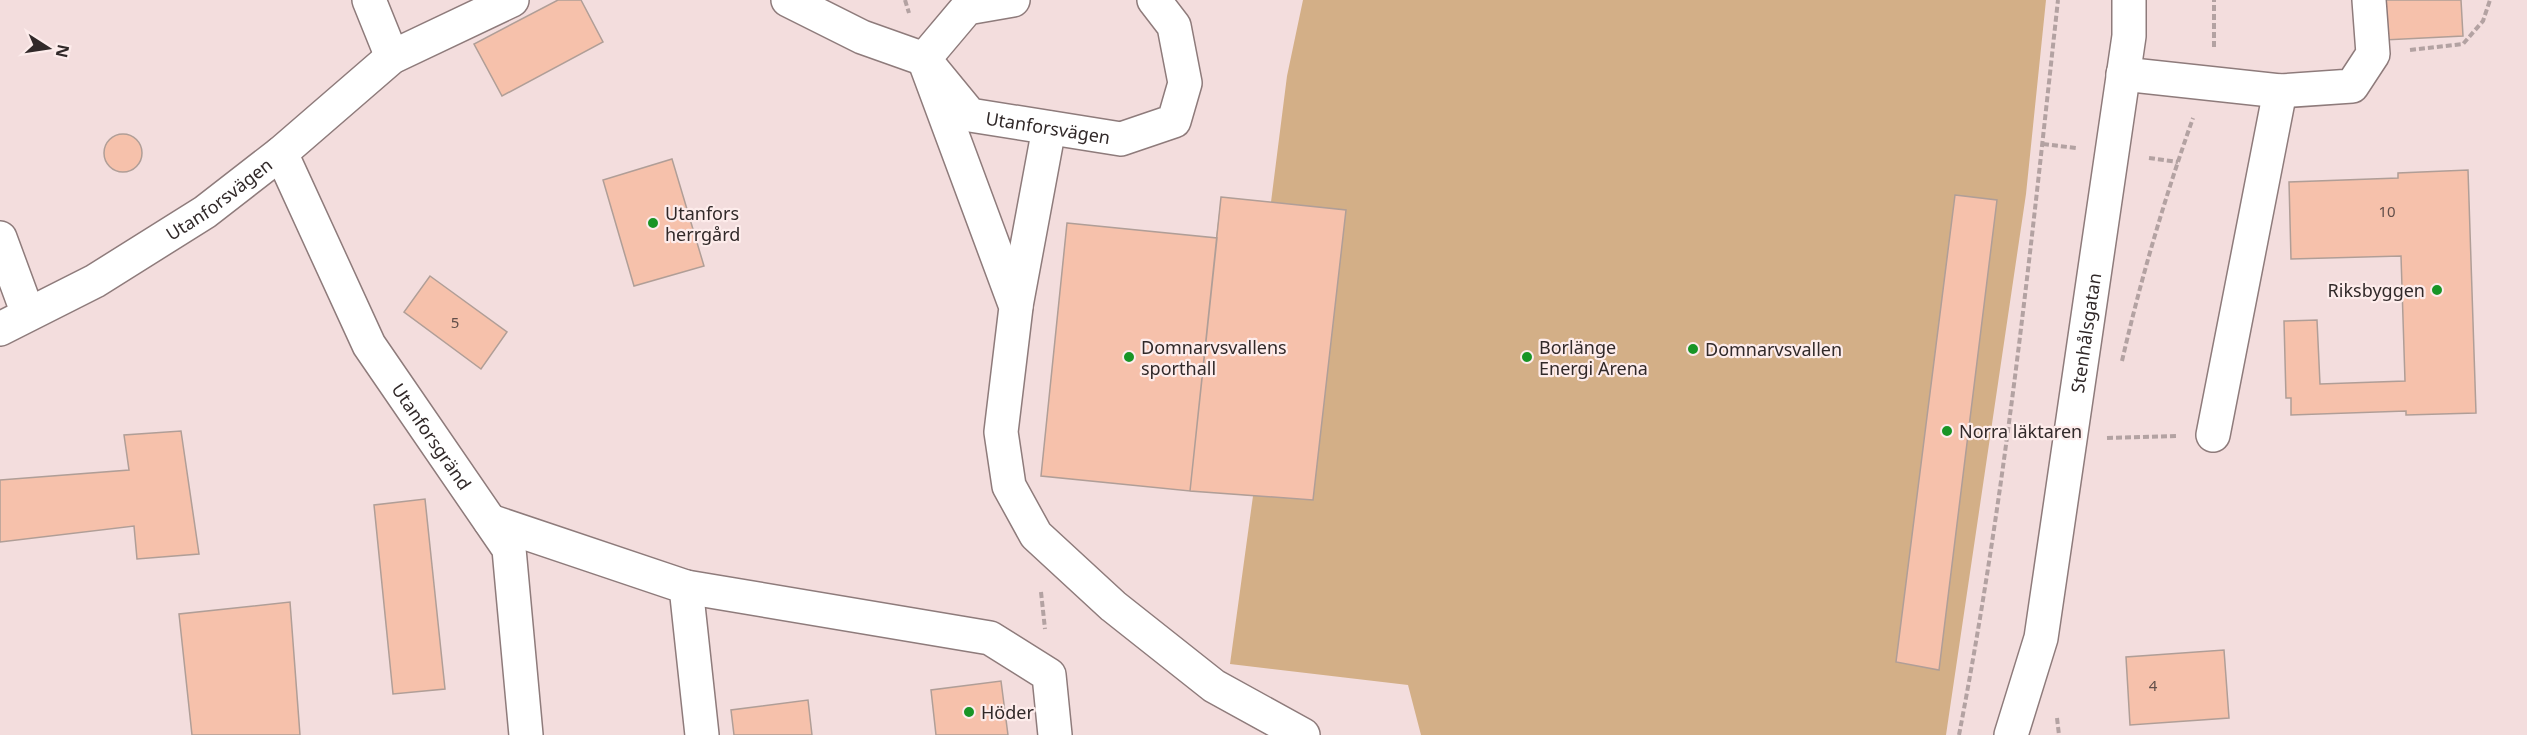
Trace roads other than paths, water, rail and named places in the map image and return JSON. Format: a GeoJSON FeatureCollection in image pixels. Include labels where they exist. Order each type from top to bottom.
{"type":"FeatureCollection","features":[{"type":"Feature","properties":{"kind":"street"},"geometry":{"type":"LineString","coordinates":[[369,0],[392,57]]}},
{"type":"Feature","properties":{"kind":"street","name":"Utanforsvägen"},"geometry":{"type":"LineString","coordinates":[[0,238],[14,322],[95,281],[205,212],[281,153],[392,57],[513,0]]}},
{"type":"Feature","properties":{"kind":"street"},"geometry":{"type":"LineString","coordinates":[[788,0],[862,37],[924,59]]}},
{"type":"Feature","properties":{"kind":"street"},"geometry":{"type":"LineString","coordinates":[[924,59],[967,8],[1012,0]]}},
{"type":"Feature","properties":{"kind":"street","name":"Utanforsvägen"},"geometry":{"type":"LineString","coordinates":[[924,59],[970,115],[1121,139],[1174,121],[1185,83],[1174,26],[1154,0]]}},
{"type":"Feature","properties":{"kind":"street","name":"Stenhålsgatan"},"geometry":{"type":"LineString","coordinates":[[2011,735],[2041,638],[2129,36],[2129,0]]}},
{"type":"Feature","properties":{"kind":"street"},"geometry":{"type":"LineString","coordinates":[[2123,74],[2280,91],[2352,86],[2373,54],[2369,0]]}},
{"type":"Feature","properties":{"kind":"street"},"geometry":{"type":"LineString","coordinates":[[924,59],[1016,307]]}},
{"type":"Feature","properties":{"kind":"street"},"geometry":{"type":"LineString","coordinates":[[2213,435],[2280,91]]}},
{"type":"Feature","properties":{"kind":"street"},"geometry":{"type":"LineString","coordinates":[[1049,128],[1016,307],[1001,432],[1009,486],[1036,535],[1113,606],[1214,686],[1303,735]]}},
{"type":"Feature","properties":{"kind":"street","name":"Utanforsgränd"},"geometry":{"type":"LineString","coordinates":[[281,153],[369,345],[509,549],[526,735]]}},
{"type":"Feature","properties":{"kind":"street"},"geometry":{"type":"LineString","coordinates":[[490,521],[686,586],[990,638],[1049,675],[1055,735]]}},
{"type":"Feature","properties":{"kind":"street"},"geometry":{"type":"LineString","coordinates":[[686,586],[702,735]]}},
{"type":"Feature","properties":{"kind":"place","name":"Utanfors herrgård"},"geometry":{"type":"Point","coordinates":[653,223]}},
{"type":"Feature","properties":{"kind":"place","name":"Riksbyggen"},"geometry":{"type":"Point","coordinates":[2437,290]}},
{"type":"Feature","properties":{"kind":"place","name":"Domnarvsvallen"},"geometry":{"type":"Point","coordinates":[1693,349]}},
{"type":"Feature","properties":{"kind":"place","name":"Domnarvsvallens sporthall"},"geometry":{"type":"Point","coordinates":[1129,357]}},
{"type":"Feature","properties":{"kind":"place","name":"Borlänge Energi Arena"},"geometry":{"type":"Point","coordinates":[1527,357]}},
{"type":"Feature","properties":{"kind":"place","name":"Norra läktaren"},"geometry":{"type":"Point","coordinates":[1947,431]}},
{"type":"Feature","properties":{"kind":"place","name":"Höder"},"geometry":{"type":"Point","coordinates":[969,712]}}]}
